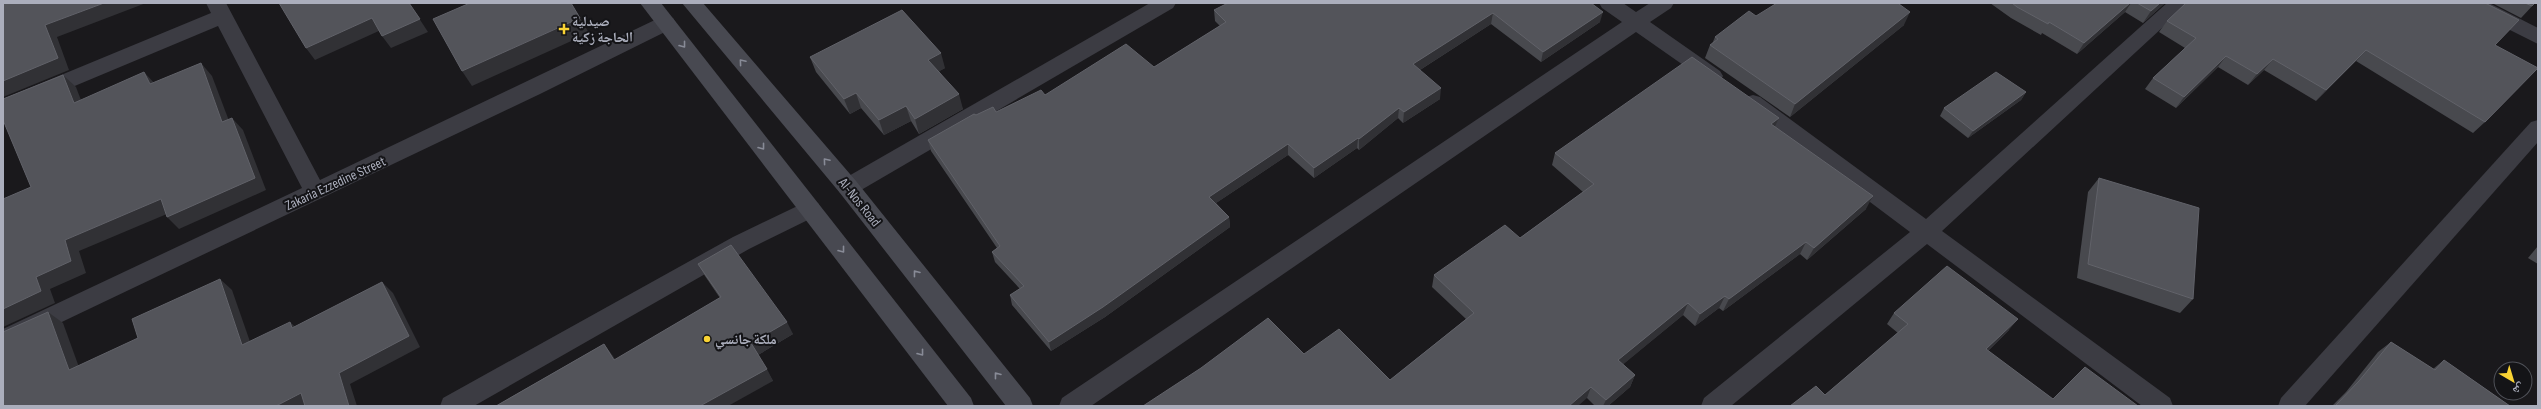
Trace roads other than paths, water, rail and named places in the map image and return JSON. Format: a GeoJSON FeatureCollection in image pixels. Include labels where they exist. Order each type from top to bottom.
{"type":"FeatureCollection","features":[{"type":"Feature","properties":{"kind":"main road"},"geometry":{"type":"LineString","coordinates":[[650,3],[962,406]]}},
{"type":"Feature","properties":{"kind":"main road","name":"Al-Nos Road"},"geometry":{"type":"LineString","coordinates":[[696,4],[848,187],[1021,406]]}},
{"type":"Feature","properties":{"kind":"street"},"geometry":{"type":"LineString","coordinates":[[848,187],[1166,3]]}},
{"type":"Feature","properties":{"kind":"street"},"geometry":{"type":"LineString","coordinates":[[1609,3],[1734,90],[2161,406]]}},
{"type":"Feature","properties":{"kind":"street"},"geometry":{"type":"LineString","coordinates":[[1071,406],[1664,3]]}},
{"type":"Feature","properties":{"kind":"street"},"geometry":{"type":"LineString","coordinates":[[1713,406],[1926,232],[2179,3]]}},
{"type":"Feature","properties":{"kind":"street"},"geometry":{"type":"LineString","coordinates":[[2474,3],[2538,37]]}},
{"type":"Feature","properties":{"kind":"street"},"geometry":{"type":"LineString","coordinates":[[3,108],[219,9],[315,192]]}},
{"type":"Feature","properties":{"kind":"street","name":"Zakaria Ezzedine Street"},"geometry":{"type":"LineString","coordinates":[[3,340],[533,89],[666,23]]}},
{"type":"Feature","properties":{"kind":"street"},"geometry":{"type":"LineString","coordinates":[[2290,406],[2538,128]]}},
{"type":"Feature","properties":{"kind":"street"},"geometry":{"type":"LineString","coordinates":[[452,406],[741,243],[810,209]]}},
{"type":"Feature","properties":{"kind":"place","name":"صيدلية الحاجة زكية"},"geometry":{"type":"Point","coordinates":[564,29]}},
{"type":"Feature","properties":{"kind":"place","name":"ملكة جانسي"},"geometry":{"type":"Point","coordinates":[707,339]}}]}
